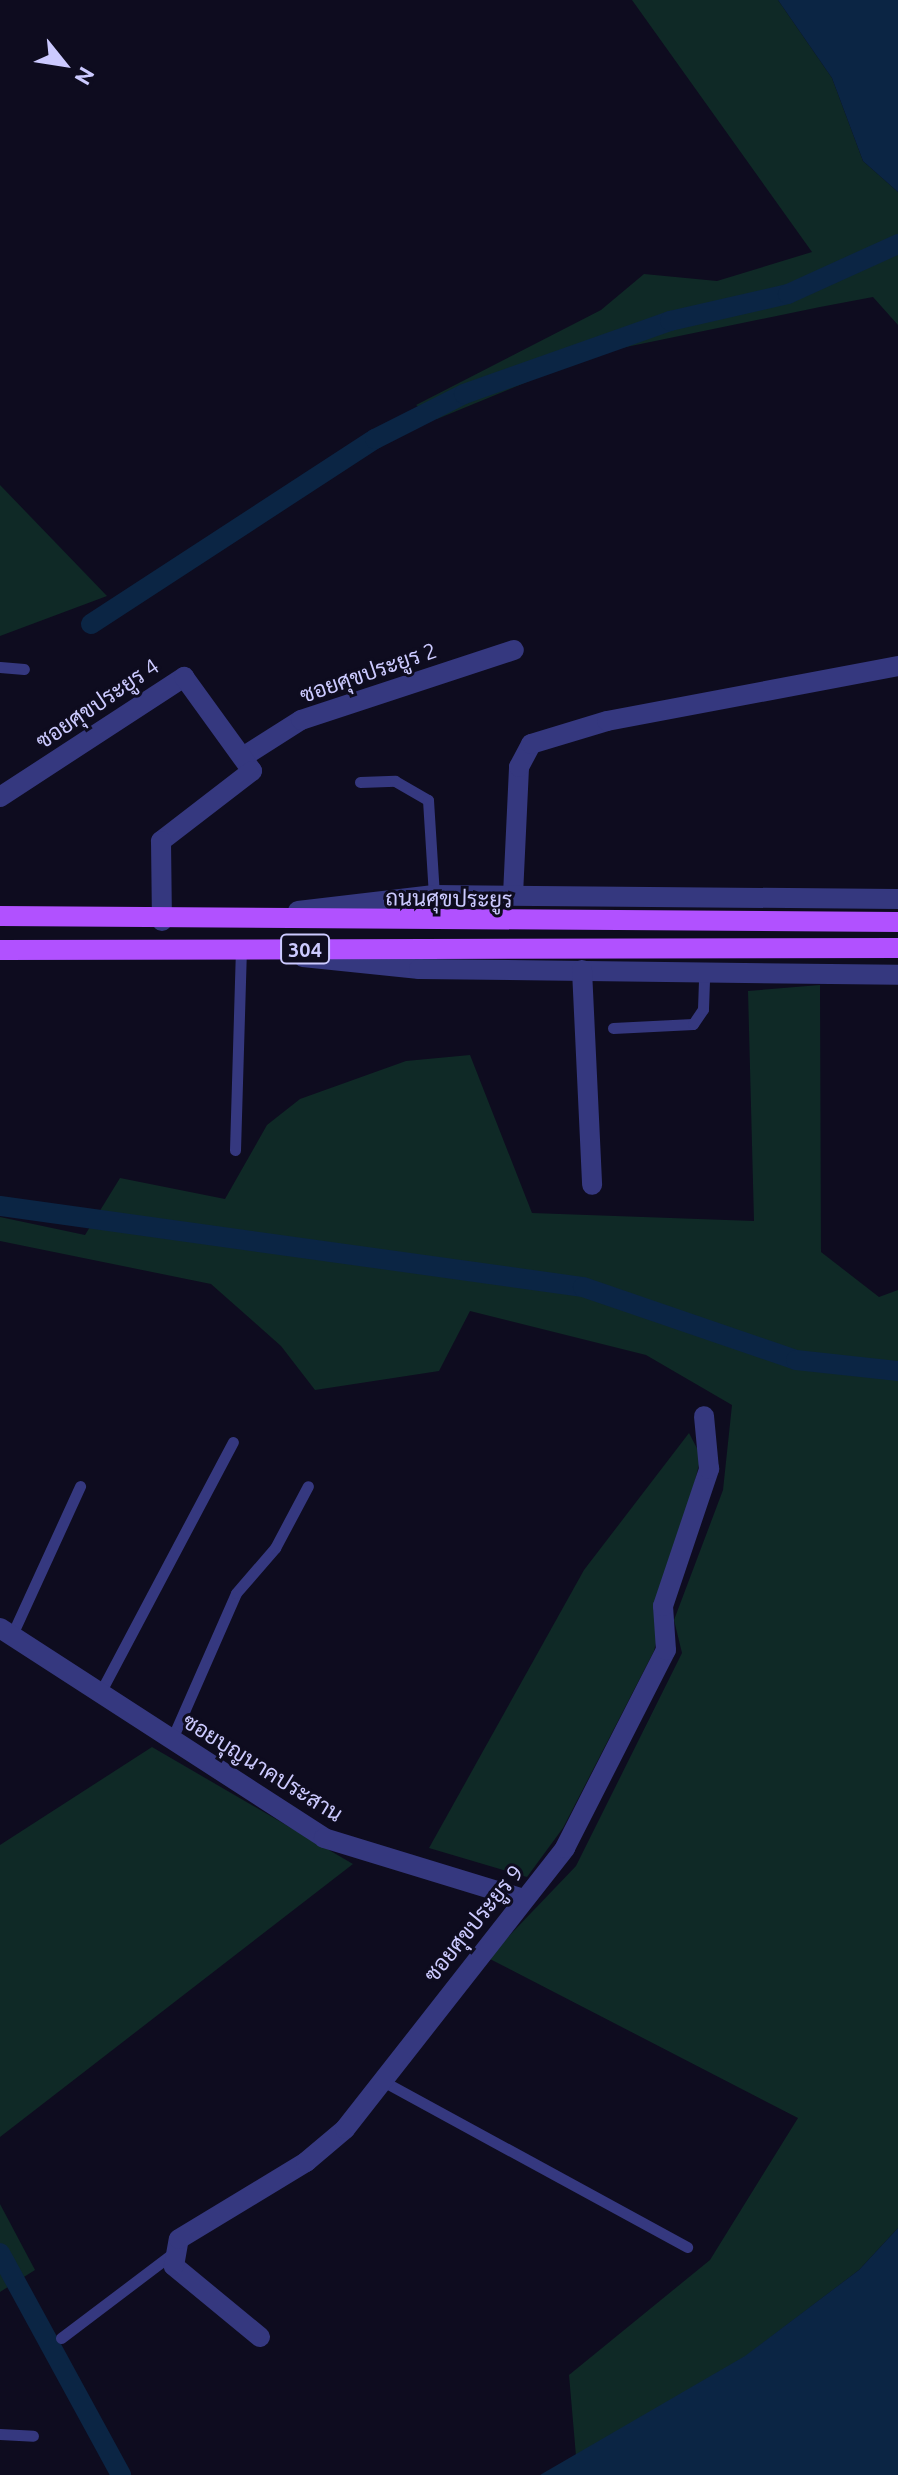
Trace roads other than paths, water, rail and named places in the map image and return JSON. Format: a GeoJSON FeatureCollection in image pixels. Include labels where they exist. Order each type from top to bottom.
{"type":"FeatureCollection","features":[{"type":"Feature","properties":{"kind":"main road","name":"ถนนศุขประยูร"},"geometry":{"type":"LineString","coordinates":[[0,916],[162,921],[230,919],[610,924],[898,922]]}},
{"type":"Feature","properties":{"kind":"main road","name":"304"},"geometry":{"type":"LineString","coordinates":[[0,950],[898,948]]}},
{"type":"Feature","properties":{"kind":"street","name":"ซอยศุขประยูร 2"},"geometry":{"type":"LineString","coordinates":[[246,755],[301,720],[514,650]]}},
{"type":"Feature","properties":{"kind":"street"},"geometry":{"type":"LineString","coordinates":[[513,895],[519,767],[531,744],[607,721],[898,666]]}},
{"type":"Feature","properties":{"kind":"street","name":"ซอยศุขประยูร 4"},"geometry":{"type":"LineString","coordinates":[[0,797],[182,675],[246,755]]}},
{"type":"Feature","properties":{"kind":"street"},"geometry":{"type":"LineString","coordinates":[[162,921],[159,845],[248,776],[246,755]]}},
{"type":"Feature","properties":{"kind":"street"},"geometry":{"type":"LineString","coordinates":[[230,919],[434,895],[898,899]]}},
{"type":"Feature","properties":{"kind":"street"},"geometry":{"type":"LineString","coordinates":[[236,949],[419,969],[898,975]]}},
{"type":"Feature","properties":{"kind":"street"},"geometry":{"type":"LineString","coordinates":[[582,970],[592,1185]]}},
{"type":"Feature","properties":{"kind":"street","name":"ซอยศุขประยูร 9"},"geometry":{"type":"LineString","coordinates":[[172,2254],[179,2239],[306,2162],[345,2129],[379,2079],[565,1848],[666,1650],[663,1606],[709,1469],[704,1416]]}},
{"type":"Feature","properties":{"kind":"street","name":"ซอยบุญนาคประสาน"},"geometry":{"type":"LineString","coordinates":[[6,1633],[324,1838],[523,1899]]}},
{"type":"Feature","properties":{"kind":"street"},"geometry":{"type":"LineString","coordinates":[[172,2254],[174,2266],[260,2337]]}},
{"type":"Feature","properties":{"kind":"lane"},"geometry":{"type":"LineString","coordinates":[[0,667],[24,669]]}},
{"type":"Feature","properties":{"kind":"lane"},"geometry":{"type":"LineString","coordinates":[[360,782],[395,781],[428,800],[434,895]]}},
{"type":"Feature","properties":{"kind":"lane"},"geometry":{"type":"LineString","coordinates":[[235,1150],[236,949]]}},
{"type":"Feature","properties":{"kind":"lane"},"geometry":{"type":"LineString","coordinates":[[613,1028],[693,1024],[703,1009],[704,972]]}},
{"type":"Feature","properties":{"kind":"lane"},"geometry":{"type":"LineString","coordinates":[[100,1693],[233,1442]]}},
{"type":"Feature","properties":{"kind":"lane"},"geometry":{"type":"LineString","coordinates":[[6,1633],[80,1486]]}},
{"type":"Feature","properties":{"kind":"lane"},"geometry":{"type":"LineString","coordinates":[[172,1739],[236,1593],[275,1548],[308,1486]]}},
{"type":"Feature","properties":{"kind":"lane"},"geometry":{"type":"LineString","coordinates":[[379,2079],[687,2247]]}},
{"type":"Feature","properties":{"kind":"lane"},"geometry":{"type":"LineString","coordinates":[[61,2338],[172,2254]]}},
{"type":"Feature","properties":{"kind":"lane"},"geometry":{"type":"LineString","coordinates":[[0,2434],[33,2436]]}},
{"type":"Feature","properties":{"kind":"water"},"geometry":{"type":"Polygon","coordinates":[[[778,0],[898,0],[898,192],[863,161],[832,78],[778,0]]]}},
{"type":"Feature","properties":{"kind":"water"},"geometry":{"type":"Polygon","coordinates":[[[898,2228],[898,2475],[540,2475],[745,2356],[859,2270],[898,2228]]]}},
{"type":"Feature","properties":{"kind":"waterway"},"geometry":{"type":"LineString","coordinates":[[91,624],[375,439],[464,394],[670,321],[788,294],[898,244]]}},
{"type":"Feature","properties":{"kind":"waterway"},"geometry":{"type":"LineString","coordinates":[[0,1206],[583,1287],[796,1360],[898,1371]]}},
{"type":"Feature","properties":{"kind":"waterway"},"geometry":{"type":"LineString","coordinates":[[0,2253],[121,2475]]}}]}
